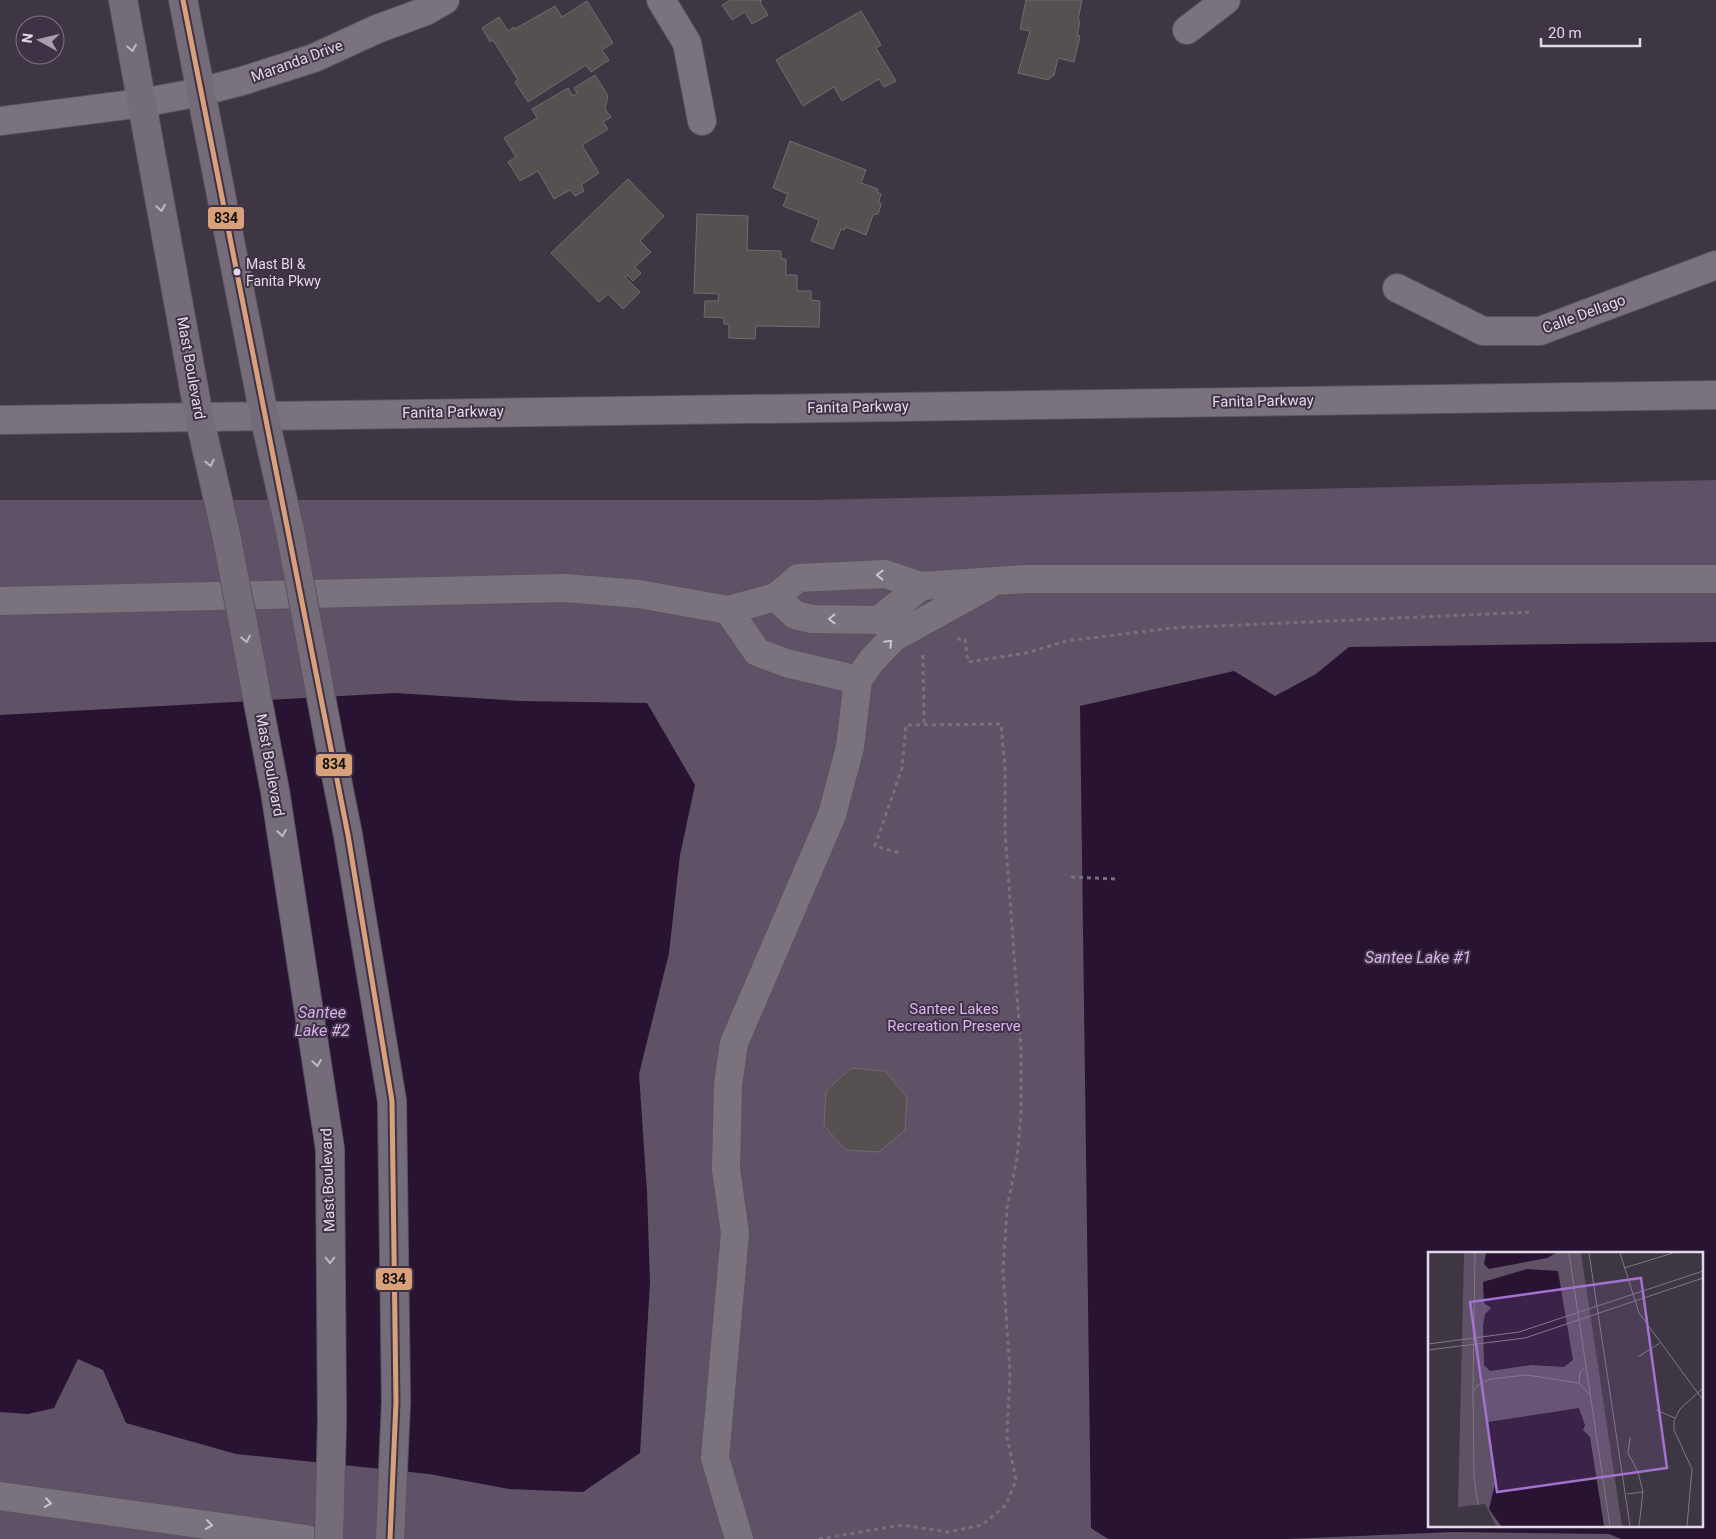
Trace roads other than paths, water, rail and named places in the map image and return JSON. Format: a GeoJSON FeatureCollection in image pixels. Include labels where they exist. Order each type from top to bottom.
{"type":"FeatureCollection","features":[{"type":"Feature","properties":{"kind":"main road","name":"Mast Boulevard"},"geometry":{"type":"LineString","coordinates":[[123,0],[199,416],[227,540],[275,791],[330,1148],[332,1421],[329,1539]]}},
{"type":"Feature","properties":{"kind":"main road"},"geometry":{"type":"LineString","coordinates":[[183,0],[264,415],[290,532],[348,835],[392,1101],[396,1402],[390,1539]]}},
{"type":"Feature","properties":{"kind":"street","name":"Maranda Drive"},"geometry":{"type":"LineString","coordinates":[[0,121],[142,103],[200,92],[314,58],[426,11],[445,0]]}},
{"type":"Feature","properties":{"kind":"street"},"geometry":{"type":"LineString","coordinates":[[661,0],[686,43],[702,121]]}},
{"type":"Feature","properties":{"kind":"street"},"geometry":{"type":"LineString","coordinates":[[1188,30],[1226,0]]}},
{"type":"Feature","properties":{"kind":"street","name":"Calle Dellago"},"geometry":{"type":"LineString","coordinates":[[1398,288],[1483,331],[1540,331],[1716,266]]}},
{"type":"Feature","properties":{"kind":"street","name":"Fanita Parkway"},"geometry":{"type":"LineString","coordinates":[[0,420],[1716,395]]}},
{"type":"Feature","properties":{"kind":"street"},"geometry":{"type":"LineString","coordinates":[[0,600],[565,588],[639,594],[728,610],[776,597],[798,578],[885,574],[921,586],[1027,579],[1716,579]]}},
{"type":"Feature","properties":{"kind":"street"},"geometry":{"type":"LineString","coordinates":[[739,1539],[715,1458],[735,1233],[726,1169],[728,1084],[734,1043],[832,814],[850,747],[858,680],[872,660],[893,638],[997,581]]}},
{"type":"Feature","properties":{"kind":"street"},"geometry":{"type":"LineString","coordinates":[[776,597],[795,615],[812,619],[879,620],[921,586]]}},
{"type":"Feature","properties":{"kind":"street"},"geometry":{"type":"LineString","coordinates":[[728,610],[758,652],[786,664],[858,680]]}},
{"type":"Feature","properties":{"kind":"street"},"geometry":{"type":"LineString","coordinates":[[0,1496],[306,1539]]}},
{"type":"Feature","properties":{"kind":"water","name":"Santee Lake #1"},"geometry":{"type":"Polygon","coordinates":[[[1716,642],[1716,1539],[1621,1539],[1609,1534],[1453,1532],[1287,1539],[1108,1539],[1091,1528],[1080,706],[1234,671],[1275,696],[1316,674],[1349,647],[1716,642]]]}},
{"type":"Feature","properties":{"kind":"water","name":"Santee Lake #2"},"geometry":{"type":"Polygon","coordinates":[[[395,693],[520,701],[647,703],[695,785],[680,855],[669,953],[639,1074],[647,1192],[650,1282],[640,1453],[583,1492],[509,1489],[429,1474],[236,1454],[126,1423],[103,1370],[78,1359],[54,1408],[28,1414],[0,1412],[0,715],[395,693]]]}},
{"type":"Feature","properties":{"kind":"place","name":"Mast Bl & Fanita Pkwy"},"geometry":{"type":"Point","coordinates":[237,272]}},
{"type":"Feature","properties":{"kind":"park label","name":"Santee Lakes Recreation Preserve"},"geometry":{"type":"Point","coordinates":[954,1018]}}]}
